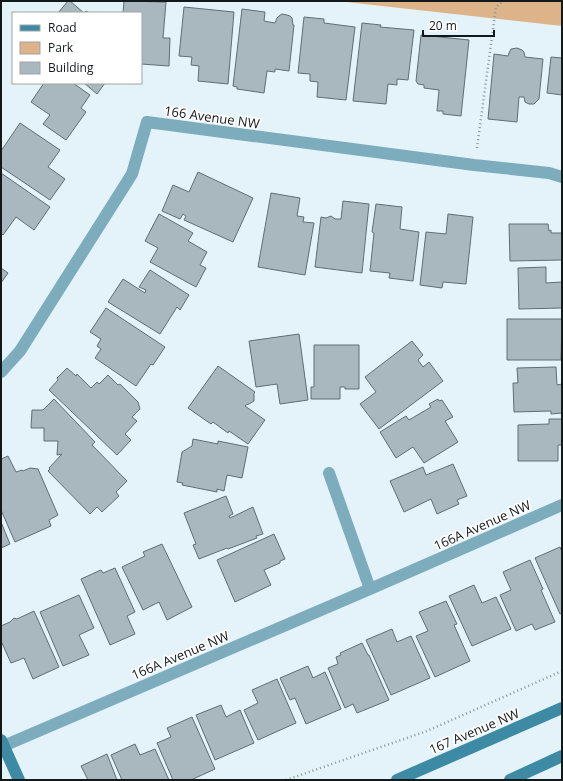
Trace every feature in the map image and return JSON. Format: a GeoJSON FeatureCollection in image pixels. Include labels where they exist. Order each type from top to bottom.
{"type":"FeatureCollection","features":[{"type":"Feature","properties":{"kind":"main road","name":"167 Avenue NW"},"geometry":{"type":"LineString","coordinates":[[397,780],[562,708]]}},
{"type":"Feature","properties":{"kind":"main road"},"geometry":{"type":"LineString","coordinates":[[2,744],[19,780]]}},
{"type":"Feature","properties":{"kind":"main road"},"geometry":{"type":"LineString","coordinates":[[510,780],[562,756]]}},
{"type":"Feature","properties":{"kind":"street","name":"166 Avenue NW"},"geometry":{"type":"LineString","coordinates":[[1,372],[20,352],[132,174],[147,122],[474,165],[548,173],[562,177]]}},
{"type":"Feature","properties":{"kind":"street"},"geometry":{"type":"LineString","coordinates":[[329,474],[370,589]]}},
{"type":"Feature","properties":{"kind":"street","name":"166A Avenue NW"},"geometry":{"type":"LineString","coordinates":[[2,744],[370,589],[562,505]]}},
{"type":"Feature","properties":{"kind":"path"},"geometry":{"type":"LineString","coordinates":[[474,165],[496,8],[504,1]]}},
{"type":"Feature","properties":{"kind":"path"},"geometry":{"type":"LineString","coordinates":[[286,780],[427,731],[562,671]]}},
{"type":"Feature","properties":{"kind":"green space"},"geometry":{"type":"Polygon","coordinates":[[[337,1],[562,1],[562,26],[337,1]]]}},
{"type":"Feature","properties":{"kind":"building"},"geometry":{"type":"Polygon","coordinates":[[[68,1],[70,1],[83,12],[59,12],[68,1]]]}},
{"type":"Feature","properties":{"kind":"building"},"geometry":{"type":"Polygon","coordinates":[[[124,1],[166,2],[163,38],[170,38],[169,66],[142,64],[142,12],[123,12],[124,1]]]}},
{"type":"Feature","properties":{"kind":"building"},"geometry":{"type":"Polygon","coordinates":[[[184,7],[234,12],[228,84],[198,81],[199,66],[191,65],[192,57],[179,56],[184,7]]]}},
{"type":"Feature","properties":{"kind":"building"},"geometry":{"type":"Polygon","coordinates":[[[242,9],[265,12],[264,21],[275,23],[277,18],[282,14],[287,15],[292,18],[294,25],[289,71],[275,69],[275,72],[267,71],[264,93],[237,89],[237,87],[233,86],[242,9]]]}},
{"type":"Feature","properties":{"kind":"building"},"geometry":{"type":"Polygon","coordinates":[[[304,17],[324,19],[324,23],[355,27],[346,100],[317,97],[318,82],[310,81],[310,74],[298,73],[304,17]]]}},
{"type":"Feature","properties":{"kind":"building"},"geometry":{"type":"Polygon","coordinates":[[[362,23],[381,25],[380,27],[414,30],[408,80],[397,79],[397,85],[388,84],[386,104],[353,101],[362,23]]]}},
{"type":"Feature","properties":{"kind":"building"},"geometry":{"type":"Polygon","coordinates":[[[421,35],[469,40],[461,116],[443,114],[443,111],[437,111],[439,90],[424,88],[424,85],[418,84],[416,81],[421,35]]]}},
{"type":"Feature","properties":{"kind":"building"},"geometry":{"type":"Polygon","coordinates":[[[517,48],[524,52],[525,57],[543,59],[539,99],[534,104],[529,104],[525,102],[524,97],[519,97],[517,122],[488,119],[494,54],[508,56],[511,49],[517,48]]]}},
{"type":"Feature","properties":{"kind":"building"},"geometry":{"type":"Polygon","coordinates":[[[551,57],[562,58],[562,95],[547,93],[551,57]]]}},
{"type":"Feature","properties":{"kind":"building"},"geometry":{"type":"Polygon","coordinates":[[[43,84],[74,84],[90,95],[81,108],[86,112],[66,140],[43,124],[50,115],[31,102],[43,84]]]}},
{"type":"Feature","properties":{"kind":"building"},"geometry":{"type":"Polygon","coordinates":[[[85,84],[104,84],[97,94],[85,84]]]}},
{"type":"Feature","properties":{"kind":"building"},"geometry":{"type":"Polygon","coordinates":[[[20,123],[60,150],[48,167],[65,179],[50,200],[1,167],[1,151],[20,123]]]}},
{"type":"Feature","properties":{"kind":"building"},"geometry":{"type":"Polygon","coordinates":[[[198,172],[253,198],[233,242],[184,220],[186,216],[183,214],[180,219],[162,211],[173,185],[189,192],[198,172]]]}},
{"type":"Feature","properties":{"kind":"building"},"geometry":{"type":"Polygon","coordinates":[[[1,173],[50,207],[34,230],[16,217],[3,235],[1,233],[1,173]]]}},
{"type":"Feature","properties":{"kind":"building"},"geometry":{"type":"Polygon","coordinates":[[[271,193],[300,198],[297,216],[304,217],[303,222],[314,223],[305,275],[258,267],[271,193]]]}},
{"type":"Feature","properties":{"kind":"building"},"geometry":{"type":"Polygon","coordinates":[[[343,201],[369,204],[362,273],[315,267],[321,217],[326,218],[331,216],[335,219],[341,219],[343,201]]]}},
{"type":"Feature","properties":{"kind":"building"},"geometry":{"type":"Polygon","coordinates":[[[376,204],[402,207],[400,229],[419,232],[413,281],[389,278],[390,273],[370,271],[374,233],[372,232],[376,204]]]}},
{"type":"Feature","properties":{"kind":"building"},"geometry":{"type":"Polygon","coordinates":[[[159,214],[193,233],[188,241],[207,252],[200,265],[206,268],[196,287],[150,262],[158,248],[145,241],[159,214]]]}},
{"type":"Feature","properties":{"kind":"building"},"geometry":{"type":"Polygon","coordinates":[[[448,214],[473,217],[466,284],[443,282],[442,288],[420,285],[426,232],[446,234],[448,214]]]}},
{"type":"Feature","properties":{"kind":"building"},"geometry":{"type":"Polygon","coordinates":[[[509,224],[548,224],[549,231],[551,230],[551,233],[562,233],[562,260],[510,261],[509,224]]]}},
{"type":"Feature","properties":{"kind":"building"},"geometry":{"type":"Polygon","coordinates":[[[546,267],[546,283],[562,282],[562,308],[519,309],[518,268],[546,267]]]}},
{"type":"Feature","properties":{"kind":"building"},"geometry":{"type":"Polygon","coordinates":[[[1,268],[8,273],[1,283],[1,268]]]}},
{"type":"Feature","properties":{"kind":"building"},"geometry":{"type":"Polygon","coordinates":[[[150,270],[189,295],[180,310],[177,307],[160,334],[108,302],[123,279],[145,293],[146,290],[139,287],[150,270]]]}},
{"type":"Feature","properties":{"kind":"building"},"geometry":{"type":"Polygon","coordinates":[[[106,308],[165,347],[136,386],[95,358],[101,349],[97,346],[101,339],[90,332],[106,308]]]}},
{"type":"Feature","properties":{"kind":"building"},"geometry":{"type":"Polygon","coordinates":[[[507,319],[562,319],[561,360],[507,360],[507,319]]]}},
{"type":"Feature","properties":{"kind":"building"},"geometry":{"type":"Polygon","coordinates":[[[299,334],[308,400],[280,404],[277,384],[256,387],[249,341],[299,334]]]}},
{"type":"Feature","properties":{"kind":"building"},"geometry":{"type":"Polygon","coordinates":[[[412,341],[423,355],[418,360],[423,367],[429,362],[443,381],[379,429],[360,404],[376,392],[365,377],[412,341]]]}},
{"type":"Feature","properties":{"kind":"building"},"geometry":{"type":"Polygon","coordinates":[[[314,345],[359,345],[359,389],[345,389],[345,387],[340,387],[340,399],[311,399],[311,387],[314,387],[314,345]]]}},
{"type":"Feature","properties":{"kind":"building"},"geometry":{"type":"Polygon","coordinates":[[[218,366],[255,392],[254,401],[245,406],[265,420],[248,444],[229,431],[228,433],[213,422],[211,424],[188,408],[218,366]]]}},
{"type":"Feature","properties":{"kind":"building"},"geometry":{"type":"Polygon","coordinates":[[[556,367],[557,385],[562,384],[562,413],[551,414],[551,411],[514,412],[513,383],[518,383],[517,368],[556,367]]]}},
{"type":"Feature","properties":{"kind":"building"},"geometry":{"type":"Polygon","coordinates":[[[67,368],[76,376],[77,374],[91,388],[97,382],[99,384],[108,375],[118,385],[120,384],[138,402],[140,409],[132,417],[137,421],[125,434],[131,440],[117,455],[49,390],[58,380],[57,378],[67,368]]]}},
{"type":"Feature","properties":{"kind":"building"},"geometry":{"type":"Polygon","coordinates":[[[54,399],[95,442],[92,445],[127,481],[116,492],[119,496],[102,512],[97,507],[90,514],[48,471],[62,454],[57,455],[58,441],[44,441],[44,428],[31,428],[32,410],[43,410],[54,399]]]}},
{"type":"Feature","properties":{"kind":"building"},"geometry":{"type":"Polygon","coordinates":[[[438,399],[439,401],[442,400],[453,417],[445,421],[458,442],[424,463],[413,447],[396,458],[380,432],[406,416],[409,420],[431,407],[429,404],[438,399]]]}},
{"type":"Feature","properties":{"kind":"building"},"geometry":{"type":"Polygon","coordinates":[[[549,419],[562,419],[562,445],[558,445],[558,461],[518,461],[518,425],[549,424],[549,419]]]}},
{"type":"Feature","properties":{"kind":"building"},"geometry":{"type":"Polygon","coordinates":[[[193,439],[218,444],[218,441],[248,447],[242,478],[227,475],[224,491],[217,489],[217,492],[182,485],[183,483],[177,482],[182,452],[192,446],[193,439]]]}},
{"type":"Feature","properties":{"kind":"building"},"geometry":{"type":"Polygon","coordinates":[[[8,456],[16,472],[30,468],[38,469],[58,515],[49,520],[51,526],[15,542],[1,510],[1,459],[8,456]]]}},
{"type":"Feature","properties":{"kind":"building"},"geometry":{"type":"Polygon","coordinates":[[[453,464],[467,496],[457,500],[459,504],[437,514],[431,499],[404,512],[390,481],[423,467],[426,475],[453,464]]]}},
{"type":"Feature","properties":{"kind":"building"},"geometry":{"type":"Polygon","coordinates":[[[226,496],[233,514],[229,516],[230,518],[253,507],[263,534],[256,536],[257,538],[199,559],[193,545],[196,544],[184,513],[226,496]]]}},
{"type":"Feature","properties":{"kind":"building"},"geometry":{"type":"Polygon","coordinates":[[[1,522],[10,544],[1,548],[1,522]]]}},
{"type":"Feature","properties":{"kind":"building"},"geometry":{"type":"Polygon","coordinates":[[[274,534],[285,559],[280,561],[280,563],[264,570],[271,585],[235,602],[217,560],[274,534]]]}},
{"type":"Feature","properties":{"kind":"building"},"geometry":{"type":"Polygon","coordinates":[[[162,544],[192,607],[167,620],[159,602],[143,610],[122,567],[145,556],[143,552],[162,544]]]}},
{"type":"Feature","properties":{"kind":"building"},"geometry":{"type":"Polygon","coordinates":[[[560,547],[561,550],[562,549],[562,613],[560,614],[535,558],[560,547]]]}},
{"type":"Feature","properties":{"kind":"building"},"geometry":{"type":"Polygon","coordinates":[[[530,560],[543,589],[541,590],[555,622],[535,630],[532,624],[516,631],[500,595],[511,590],[503,572],[530,560]]]}},
{"type":"Feature","properties":{"kind":"building"},"geometry":{"type":"Polygon","coordinates":[[[115,568],[135,612],[127,616],[135,634],[110,645],[81,579],[101,570],[103,573],[115,568]]]}},
{"type":"Feature","properties":{"kind":"building"},"geometry":{"type":"Polygon","coordinates":[[[474,585],[482,603],[496,597],[511,629],[472,646],[449,596],[474,585]]]}},
{"type":"Feature","properties":{"kind":"building"},"geometry":{"type":"Polygon","coordinates":[[[79,595],[94,628],[79,635],[89,655],[63,666],[40,612],[79,595]]]}},
{"type":"Feature","properties":{"kind":"building"},"geometry":{"type":"Polygon","coordinates":[[[446,601],[457,624],[454,625],[470,661],[435,677],[416,636],[428,631],[419,612],[446,601]]]}},
{"type":"Feature","properties":{"kind":"building"},"geometry":{"type":"Polygon","coordinates":[[[34,611],[59,667],[33,679],[24,658],[11,663],[1,641],[1,626],[10,622],[14,618],[17,619],[34,611]]]}},
{"type":"Feature","properties":{"kind":"building"},"geometry":{"type":"Polygon","coordinates":[[[392,629],[397,642],[411,636],[430,678],[391,695],[366,640],[392,629]]]}},
{"type":"Feature","properties":{"kind":"building"},"geometry":{"type":"Polygon","coordinates":[[[362,643],[389,700],[357,713],[353,704],[345,708],[328,668],[338,664],[336,657],[341,655],[340,653],[362,643]]]}},
{"type":"Feature","properties":{"kind":"building"},"geometry":{"type":"Polygon","coordinates":[[[308,666],[313,678],[325,672],[341,709],[306,724],[295,698],[290,700],[280,678],[308,666]]]}},
{"type":"Feature","properties":{"kind":"building"},"geometry":{"type":"Polygon","coordinates":[[[277,679],[296,723],[258,740],[244,710],[258,703],[252,690],[277,679]]]}},
{"type":"Feature","properties":{"kind":"building"},"geometry":{"type":"Polygon","coordinates":[[[221,705],[226,717],[240,710],[254,743],[215,760],[196,715],[221,705]]]}},
{"type":"Feature","properties":{"kind":"building"},"geometry":{"type":"Polygon","coordinates":[[[192,717],[215,769],[191,780],[173,780],[157,743],[171,737],[167,728],[192,717]]]}},
{"type":"Feature","properties":{"kind":"building"},"geometry":{"type":"Polygon","coordinates":[[[135,744],[140,755],[155,749],[169,780],[122,780],[111,755],[135,744]]]}},
{"type":"Feature","properties":{"kind":"building"},"geometry":{"type":"Polygon","coordinates":[[[107,754],[117,780],[88,780],[81,766],[107,754]]]}}]}
